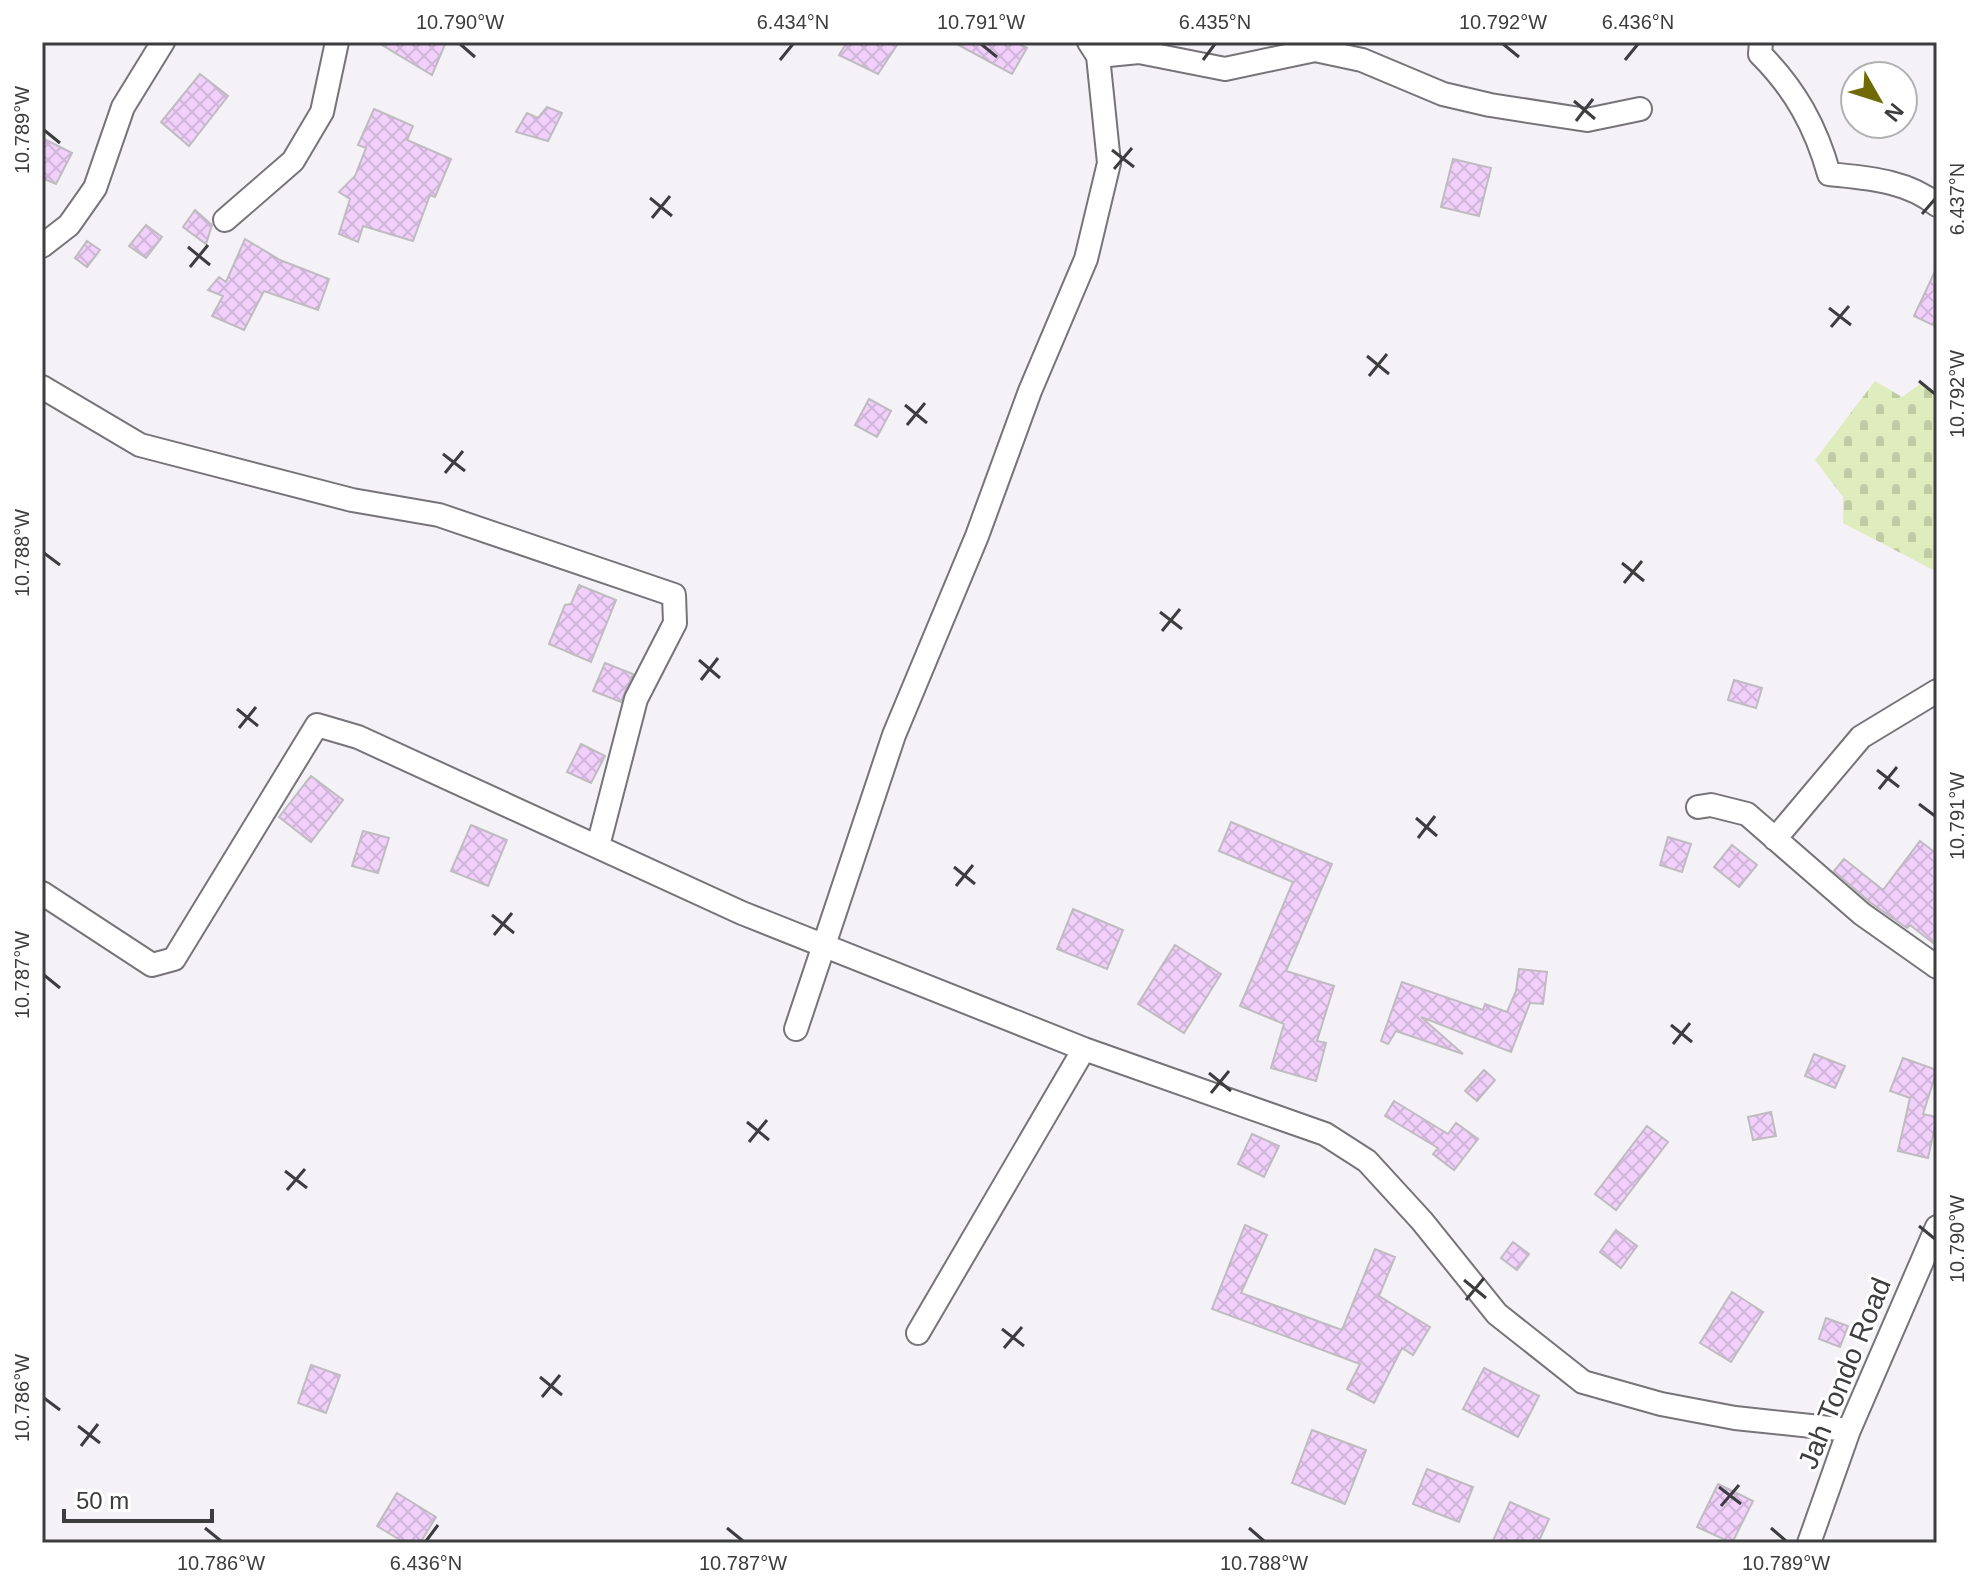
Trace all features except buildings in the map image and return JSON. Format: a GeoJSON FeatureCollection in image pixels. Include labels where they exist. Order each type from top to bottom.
{"type":"FeatureCollection","features":[{"type":"Feature","properties":{"kind":"street"},"geometry":{"type":"LineString","coordinates":[[42,246],[69,225],[95,188],[123,107],[163,42]]}},
{"type":"Feature","properties":{"kind":"street"},"geometry":{"type":"LineString","coordinates":[[225,220],[293,161],[322,112],[337,42]]}},
{"type":"Feature","properties":{"kind":"street"},"geometry":{"type":"LineString","coordinates":[[1761,42],[1760,54],[1785,79],[1819,137],[1829,174],[1880,180],[1923,193],[1937,205]]}},
{"type":"Feature","properties":{"kind":"street"},"geometry":{"type":"LineString","coordinates":[[796,1029],[894,735],[977,536],[1030,391],[1086,259],[1109,163],[1093,49],[1139,52],[1225,69],[1315,50],[1362,60],[1443,94],[1490,105],[1587,120],[1640,109]]}},
{"type":"Feature","properties":{"kind":"street"},"geometry":{"type":"LineString","coordinates":[[42,387],[140,445],[352,500],[439,515],[674,595],[675,623],[636,699],[598,846]]}},
{"type":"Feature","properties":{"kind":"street"},"geometry":{"type":"LineString","coordinates":[[1775,839],[1861,737],[1937,691]]}},
{"type":"Feature","properties":{"kind":"street"},"geometry":{"type":"LineString","coordinates":[[42,893],[152,965],[174,959],[317,725],[358,737],[742,913],[1084,1049],[1325,1134],[1367,1161],[1422,1221],[1497,1314],[1583,1382],[1661,1404],[1735,1418],[1849,1430]]}},
{"type":"Feature","properties":{"kind":"street"},"geometry":{"type":"LineString","coordinates":[[1698,807],[1711,805],[1747,814],[1862,914],[1937,967]]}},
{"type":"Feature","properties":{"kind":"street"},"geometry":{"type":"LineString","coordinates":[[918,1333],[1084,1049]]}},
{"type":"Feature","properties":{"kind":"street","name":"Jah Tondo Road"},"geometry":{"type":"LineString","coordinates":[[1809,1543],[1849,1430],[1937,1227]]}},
{"type":"Feature","properties":{"kind":"green space"},"geometry":{"type":"Polygon","coordinates":[[[1875,381],[1902,397],[1923,382],[1937,399],[1937,572],[1843,523],[1843,497],[1815,460],[1875,381]]]}}]}
